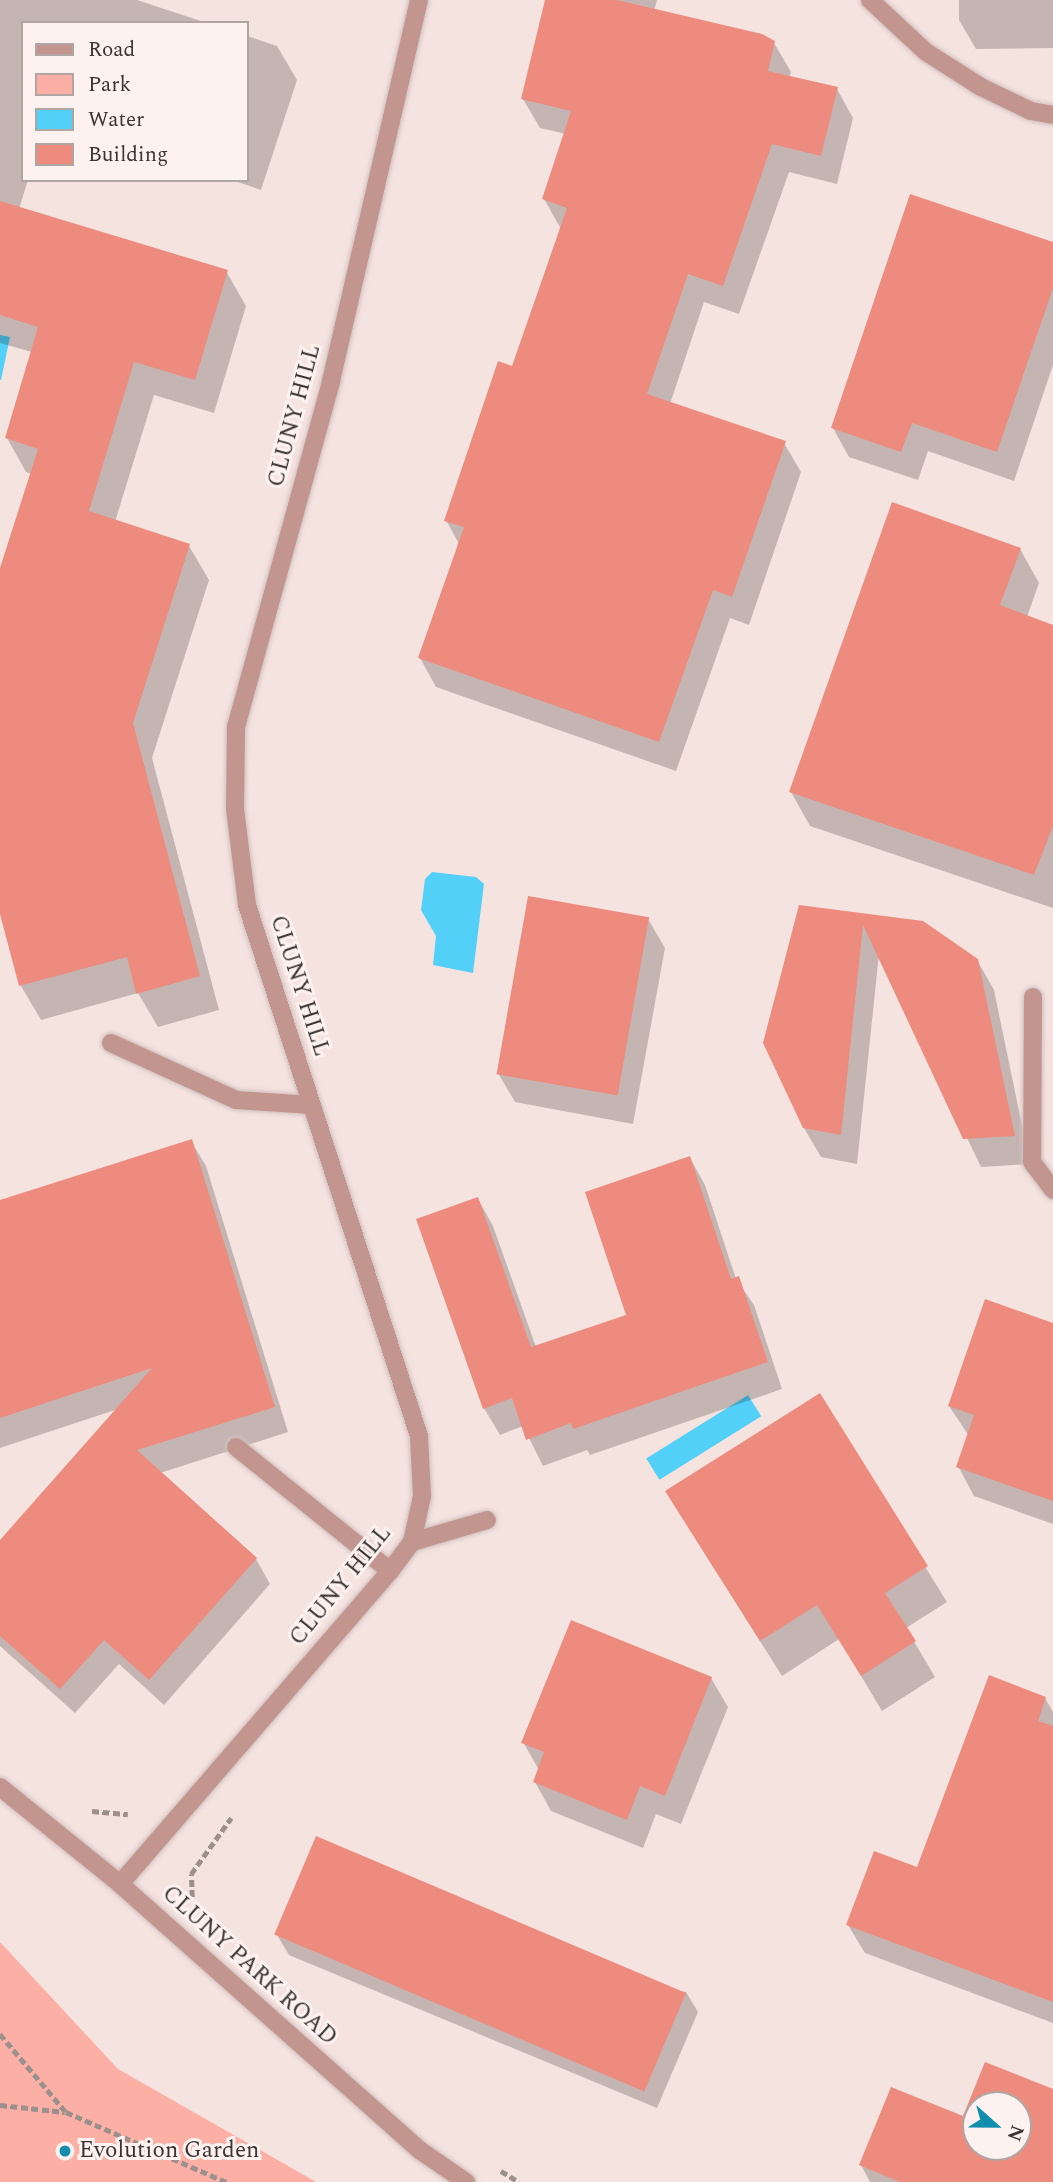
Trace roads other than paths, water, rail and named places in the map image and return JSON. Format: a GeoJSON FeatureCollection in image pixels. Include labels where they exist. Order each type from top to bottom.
{"type":"FeatureCollection","features":[{"type":"Feature","properties":{"kind":"street","name":"CLUNY HILL"},"geometry":{"type":"LineString","coordinates":[[120,1884],[390,1572],[412,1542],[424,1475],[419,1436],[247,905],[235,809],[236,727],[331,381],[419,0]]}},
{"type":"Feature","properties":{"kind":"street"},"geometry":{"type":"LineString","coordinates":[[870,0],[926,52],[981,87],[1031,111],[1053,115]]}},
{"type":"Feature","properties":{"kind":"street"},"geometry":{"type":"LineString","coordinates":[[1033,997],[1032,1162],[1053,1190]]}},
{"type":"Feature","properties":{"kind":"street"},"geometry":{"type":"LineString","coordinates":[[111,1043],[236,1100],[312,1105]]}},
{"type":"Feature","properties":{"kind":"street"},"geometry":{"type":"LineString","coordinates":[[236,1447],[390,1572]]}},
{"type":"Feature","properties":{"kind":"street"},"geometry":{"type":"LineString","coordinates":[[412,1542],[487,1520]]}},
{"type":"Feature","properties":{"kind":"street","name":"CLUNY PARK ROAD"},"geometry":{"type":"LineString","coordinates":[[0,1787],[120,1884],[421,2151],[466,2182]]}},
{"type":"Feature","properties":{"kind":"water"},"geometry":{"type":"Polygon","coordinates":[[[0,335],[10,337],[1,380],[0,380],[0,335]]]}},
{"type":"Feature","properties":{"kind":"water"},"geometry":{"type":"Polygon","coordinates":[[[432,872],[476,877],[484,884],[473,973],[433,965],[436,936],[421,910],[425,879],[432,872]]]}},
{"type":"Feature","properties":{"kind":"water"},"geometry":{"type":"Polygon","coordinates":[[[748,1395],[761,1416],[659,1480],[646,1459],[748,1395]]]}},
{"type":"Feature","properties":{"kind":"place","name":"Evolution Garden"},"geometry":{"type":"Point","coordinates":[65,2151]}}]}
